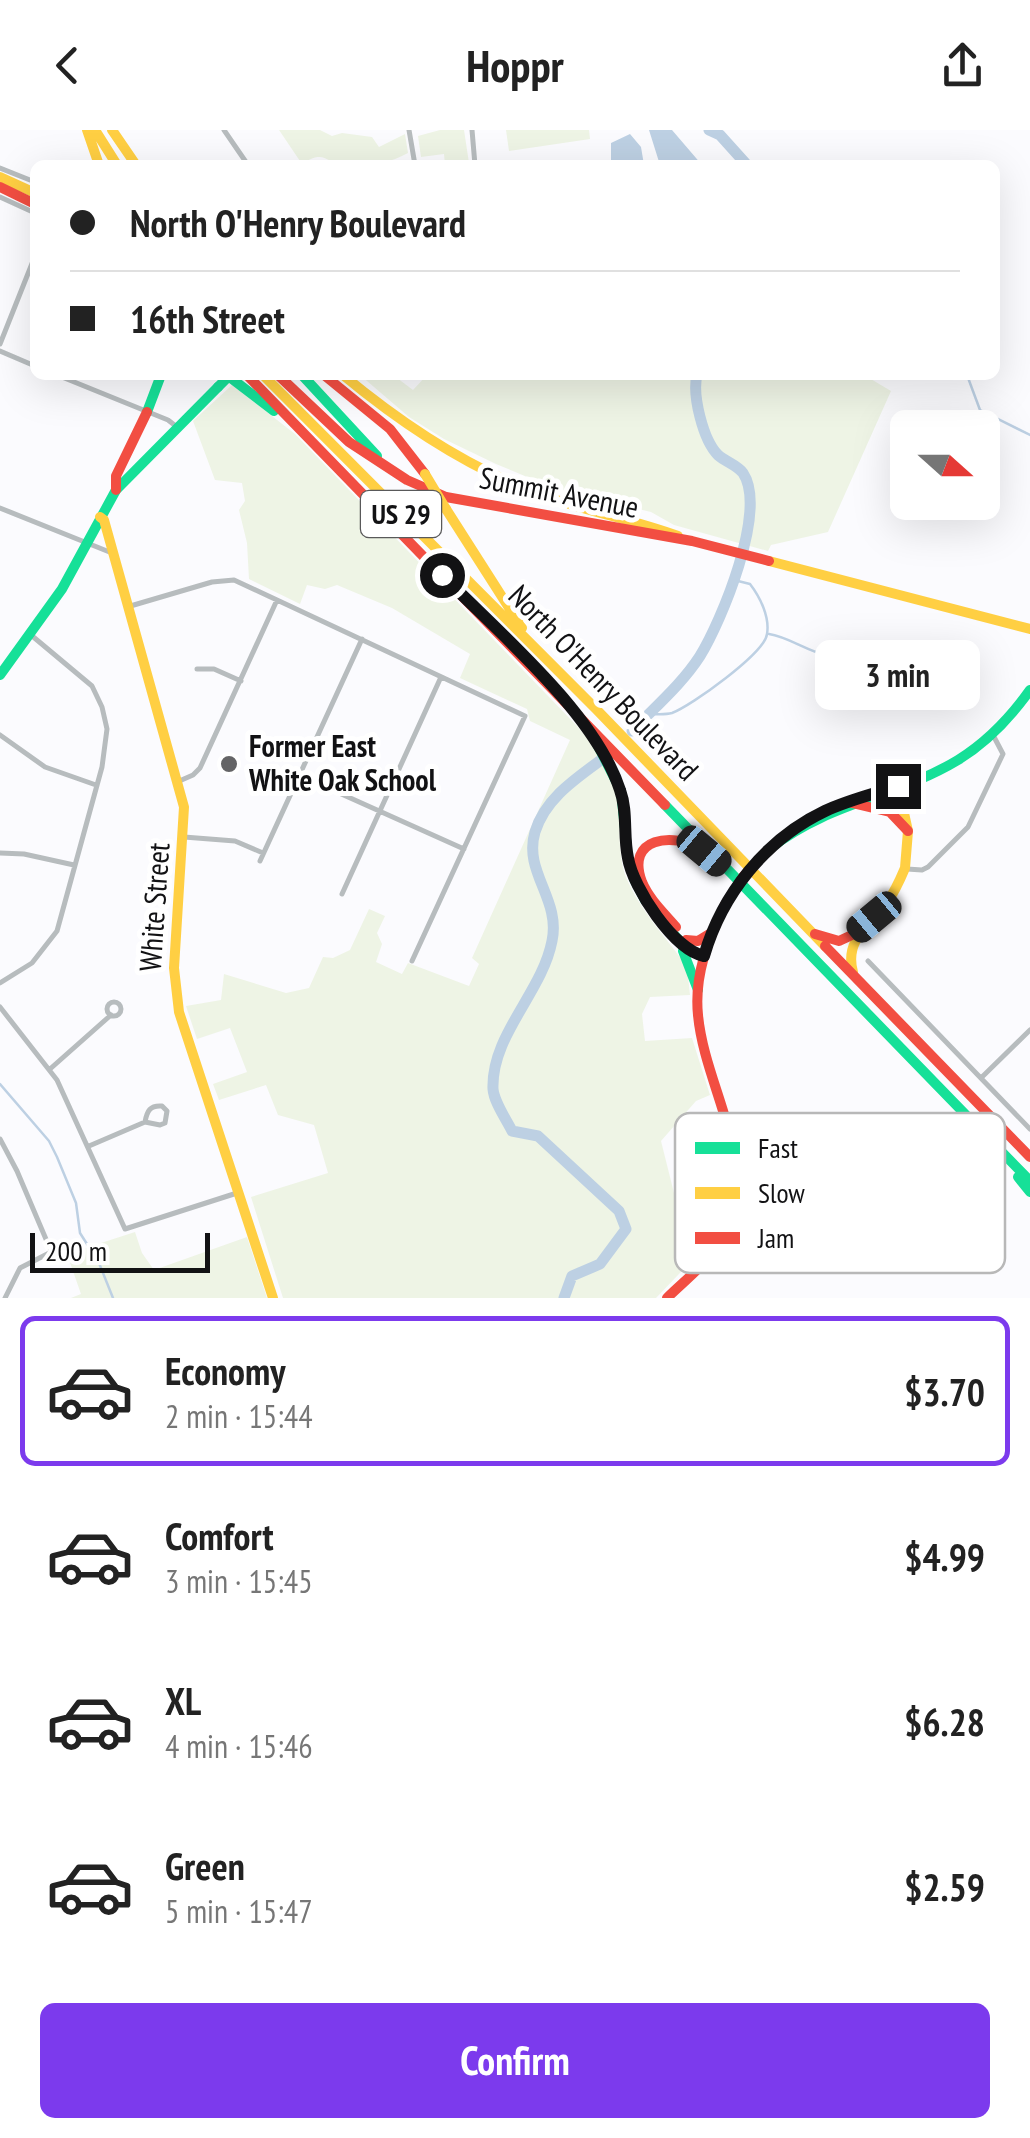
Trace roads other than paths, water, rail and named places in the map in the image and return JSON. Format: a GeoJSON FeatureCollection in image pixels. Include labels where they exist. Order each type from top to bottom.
{"type":"FeatureCollection","features":[{"type":"Feature","properties":{"kind":"main road"},"geometry":{"type":"LineString","coordinates":[[91,130],[98,160]]}},
{"type":"Feature","properties":{"kind":"main road"},"geometry":{"type":"LineString","coordinates":[[91,130],[113,160]]}},
{"type":"Feature","properties":{"kind":"main road"},"geometry":{"type":"LineString","coordinates":[[112,130],[133,160]]}},
{"type":"Feature","properties":{"kind":"main road"},"geometry":{"type":"LineString","coordinates":[[0,176],[30,190]]}},
{"type":"Feature","properties":{"kind":"main road"},"geometry":{"type":"LineString","coordinates":[[0,188],[30,202]]}},
{"type":"Feature","properties":{"kind":"main road"},"geometry":{"type":"LineString","coordinates":[[116,490],[120,469],[159,380]]}},
{"type":"Feature","properties":{"kind":"main road"},"geometry":{"type":"LineString","coordinates":[[0,675],[62,590],[116,490],[224,380]]}},
{"type":"Feature","properties":{"kind":"main road"},"geometry":{"type":"LineString","coordinates":[[235,380],[303,432]]}},
{"type":"Feature","properties":{"kind":"main road","name":"North O'Henry Boulevard"},"geometry":{"type":"LineString","coordinates":[[253,380],[964,1113]]}},
{"type":"Feature","properties":{"kind":"main road","name":"North O'Henry Boulevard"},"geometry":{"type":"LineString","coordinates":[[268,380],[540,653],[986,1113]]}},
{"type":"Feature","properties":{"kind":"main road","name":"Summit Avenue"},"geometry":{"type":"LineString","coordinates":[[283,380],[350,442],[394,471],[446,497],[692,542],[1030,629]]}},
{"type":"Feature","properties":{"kind":"main road"},"geometry":{"type":"LineString","coordinates":[[307,380],[394,471]]}},
{"type":"Feature","properties":{"kind":"main road"},"geometry":{"type":"LineString","coordinates":[[330,380],[390,429],[425,474],[503,601],[540,653]]}},
{"type":"Feature","properties":{"kind":"main road","name":"Summit Avenue"},"geometry":{"type":"LineString","coordinates":[[349,380],[388,414],[484,472],[568,504],[662,529],[692,542]]}},
{"type":"Feature","properties":{"kind":"main road","name":"White Street"},"geometry":{"type":"LineString","coordinates":[[100,517],[104,520],[184,807],[175,992],[273,1298]]}},
{"type":"Feature","properties":{"kind":"main road"},"geometry":{"type":"LineString","coordinates":[[723,1113],[700,1029],[698,990],[711,933],[744,877],[769,849],[815,816],[944,768],[993,735],[1030,690]]}},
{"type":"Feature","properties":{"kind":"main road"},"geometry":{"type":"LineString","coordinates":[[581,717],[607,758],[621,791],[634,879],[645,900],[681,939],[704,956]]}},
{"type":"Feature","properties":{"kind":"main road"},"geometry":{"type":"LineString","coordinates":[[855,978],[848,962],[849,951],[895,891],[905,868],[908,831],[898,786]]}},
{"type":"Feature","properties":{"kind":"main road"},"geometry":{"type":"LineString","coordinates":[[848,802],[890,812],[908,831]]}},
{"type":"Feature","properties":{"kind":"main road"},"geometry":{"type":"LineString","coordinates":[[698,990],[681,939],[643,882],[640,873],[646,851],[657,840],[679,836],[732,874]]}},
{"type":"Feature","properties":{"kind":"main road"},"geometry":{"type":"LineString","coordinates":[[810,932],[838,941],[850,938],[874,917]]}},
{"type":"Feature","properties":{"kind":"main road"},"geometry":{"type":"LineString","coordinates":[[681,939],[698,942],[711,933]]}},
{"type":"Feature","properties":{"kind":"main road","name":"North O'Henry Boulevard"},"geometry":{"type":"LineString","coordinates":[[1005,1132],[1030,1158]]}},
{"type":"Feature","properties":{"kind":"main road","name":"North O'Henry Boulevard"},"geometry":{"type":"LineString","coordinates":[[1005,1156],[1030,1182]]}},
{"type":"Feature","properties":{"kind":"main road"},"geometry":{"type":"LineString","coordinates":[[1005,1160],[1030,1192]]}},
{"type":"Feature","properties":{"kind":"main road"},"geometry":{"type":"LineString","coordinates":[[668,1298],[693,1273]]}},
{"type":"Feature","properties":{"kind":"street"},"geometry":{"type":"LineString","coordinates":[[224,130],[245,160]]}},
{"type":"Feature","properties":{"kind":"street"},"geometry":{"type":"LineString","coordinates":[[409,130],[414,160]]}},
{"type":"Feature","properties":{"kind":"street"},"geometry":{"type":"LineString","coordinates":[[472,130],[475,160]]}},
{"type":"Feature","properties":{"kind":"street"},"geometry":{"type":"LineString","coordinates":[[0,168],[30,180]]}},
{"type":"Feature","properties":{"kind":"street"},"geometry":{"type":"LineString","coordinates":[[0,197],[30,212]]}},
{"type":"Feature","properties":{"kind":"street"},"geometry":{"type":"LineString","coordinates":[[30,269],[0,347],[30,363]]}},
{"type":"Feature","properties":{"kind":"street"},"geometry":{"type":"LineString","coordinates":[[69,380],[177,427]]}},
{"type":"Feature","properties":{"kind":"street"},"geometry":{"type":"LineString","coordinates":[[0,508],[112,553]]}},
{"type":"Feature","properties":{"kind":"street"},"geometry":{"type":"LineString","coordinates":[[127,607],[234,580],[525,716],[412,961]]}},
{"type":"Feature","properties":{"kind":"street"},"geometry":{"type":"LineString","coordinates":[[176,782],[200,768],[278,600]]}},
{"type":"Feature","properties":{"kind":"street"},"geometry":{"type":"LineString","coordinates":[[0,983],[32,963],[57,931],[102,767],[107,728],[92,686],[31,635]]}},
{"type":"Feature","properties":{"kind":"street"},"geometry":{"type":"LineString","coordinates":[[260,861],[362,639]]}},
{"type":"Feature","properties":{"kind":"street"},"geometry":{"type":"LineString","coordinates":[[198,669],[214,670],[240,681]]}},
{"type":"Feature","properties":{"kind":"street"},"geometry":{"type":"LineString","coordinates":[[342,894],[440,676]]}},
{"type":"Feature","properties":{"kind":"street"},"geometry":{"type":"LineString","coordinates":[[0,735],[45,766],[96,785]]}},
{"type":"Feature","properties":{"kind":"street"},"geometry":{"type":"LineString","coordinates":[[905,868],[922,870],[968,827],[1003,754],[993,735]]}},
{"type":"Feature","properties":{"kind":"street"},"geometry":{"type":"LineString","coordinates":[[300,775],[464,849]]}},
{"type":"Feature","properties":{"kind":"street"},"geometry":{"type":"LineString","coordinates":[[184,837],[235,841],[264,853]]}},
{"type":"Feature","properties":{"kind":"street"},"geometry":{"type":"LineString","coordinates":[[0,853],[74,864]]}},
{"type":"Feature","properties":{"kind":"street"},"geometry":{"type":"LineString","coordinates":[[868,961],[1030,1128]]}},
{"type":"Feature","properties":{"kind":"street"},"geometry":{"type":"LineString","coordinates":[[0,1007],[50,1069],[125,1228],[240,1192]]}},
{"type":"Feature","properties":{"kind":"street"},"geometry":{"type":"LineString","coordinates":[[50,1069],[111,1015]]}},
{"type":"Feature","properties":{"kind":"street"},"geometry":{"type":"LineString","coordinates":[[982,1077],[1030,1030]]}},
{"type":"Feature","properties":{"kind":"street"},"geometry":{"type":"LineString","coordinates":[[89,1146],[144,1122],[160,1126],[168,1111],[155,1105],[144,1122]]}},
{"type":"Feature","properties":{"kind":"street"},"geometry":{"type":"LineString","coordinates":[[0,1141],[54,1250],[20,1268],[5,1298]]}},
{"type":"Feature","properties":{"kind":"water"},"geometry":{"type":"Polygon","coordinates":[[[649,130],[672,130],[698,160],[658,160],[649,130]]]}},
{"type":"Feature","properties":{"kind":"water"},"geometry":{"type":"Polygon","coordinates":[[[630,134],[641,147],[643,160],[611,160],[611,143],[630,134]]]}},
{"type":"Feature","properties":{"kind":"waterway"},"geometry":{"type":"LineString","coordinates":[[709,130],[720,135],[742,160]]}},
{"type":"Feature","properties":{"kind":"waterway"},"geometry":{"type":"LineString","coordinates":[[632,731],[677,686],[700,656],[729,593],[746,538],[749,490],[743,473],[718,455],[708,439],[697,405],[696,380]]}},
{"type":"Feature","properties":{"kind":"waterway"},"geometry":{"type":"LineString","coordinates":[[969,380],[980,410],[1030,435]]}},
{"type":"Feature","properties":{"kind":"waterway"},"geometry":{"type":"LineString","coordinates":[[649,714],[672,713],[695,700],[741,666],[763,643],[768,628],[761,601],[750,584],[734,580]]}},
{"type":"Feature","properties":{"kind":"waterway"},"geometry":{"type":"LineString","coordinates":[[769,634],[829,656]]}},
{"type":"Feature","properties":{"kind":"waterway"},"geometry":{"type":"LineString","coordinates":[[564,1298],[572,1276],[600,1264],[626,1229],[619,1211],[538,1136],[512,1131],[493,1089],[500,1050],[547,960],[552,941],[551,912],[534,860],[535,832],[553,800],[601,760]]}},
{"type":"Feature","properties":{"kind":"waterway"},"geometry":{"type":"LineString","coordinates":[[0,1084],[49,1141],[76,1203],[80,1233],[99,1263],[113,1298]]}},
{"type":"Feature","properties":{"kind":"place","name":"Former East White Oak School"},"geometry":{"type":"Point","coordinates":[229,764]}}]}
